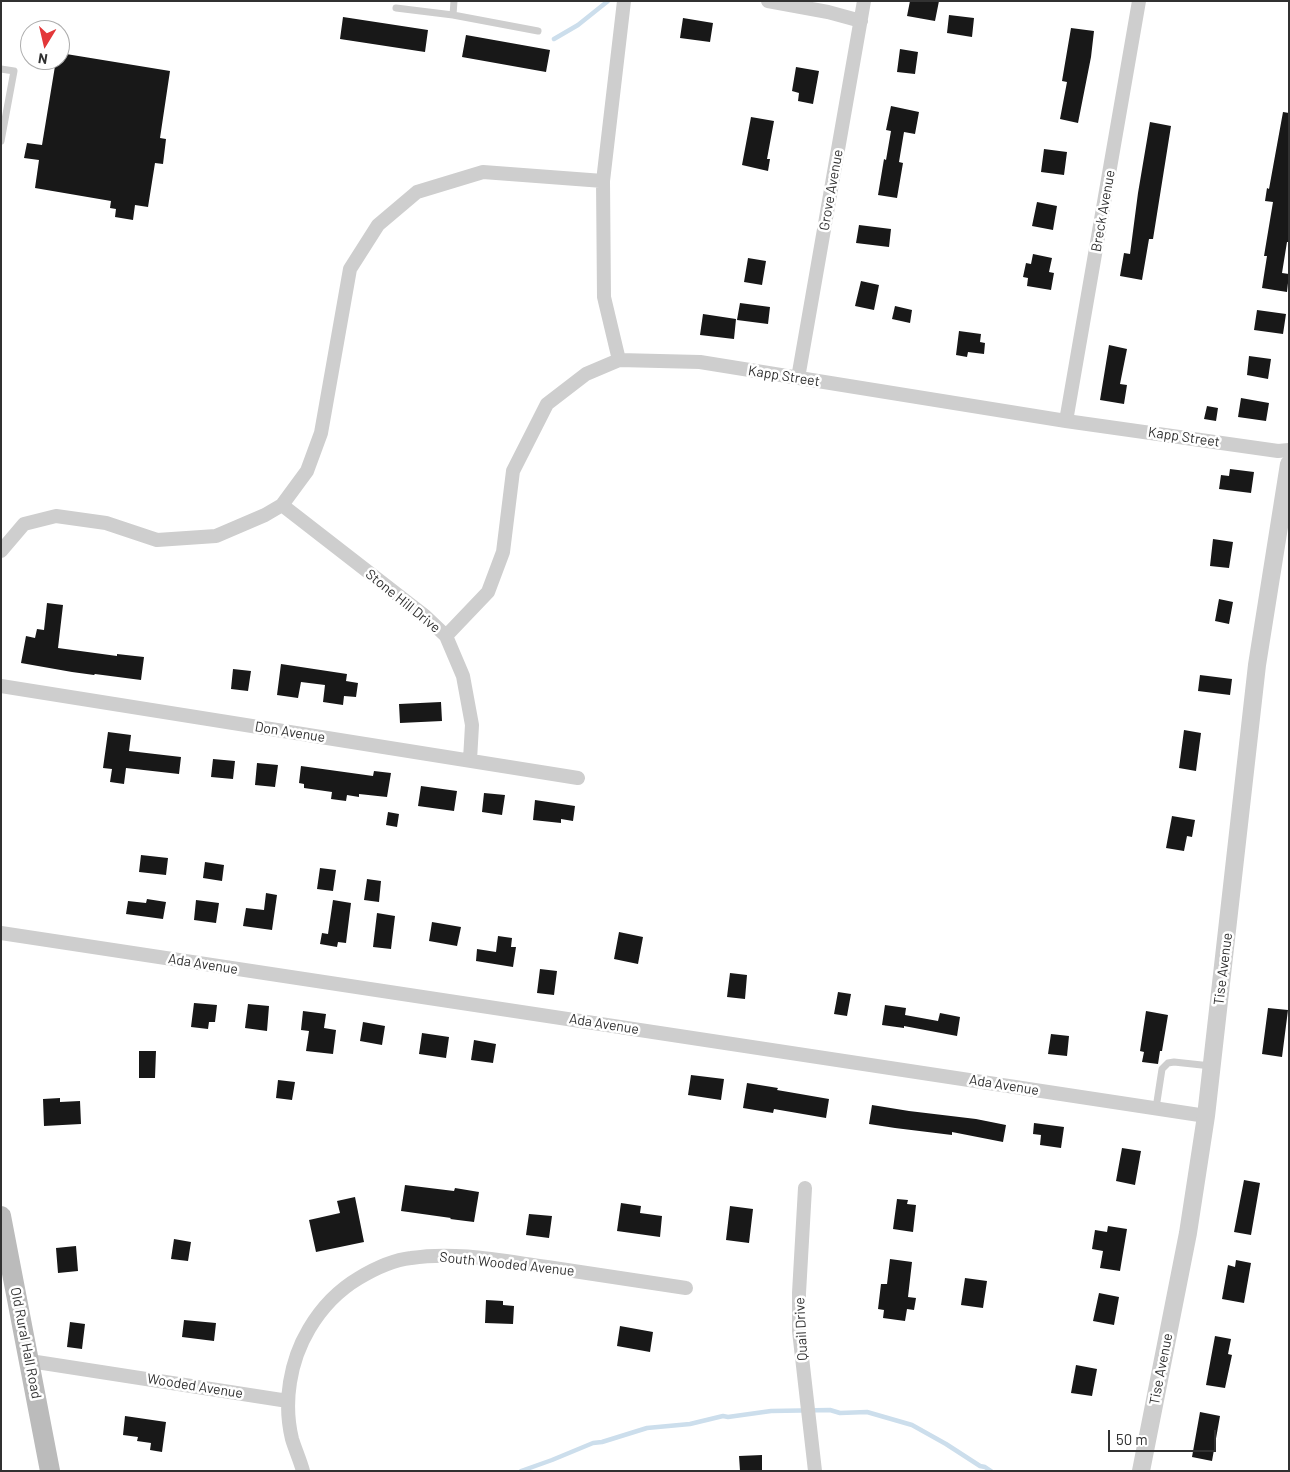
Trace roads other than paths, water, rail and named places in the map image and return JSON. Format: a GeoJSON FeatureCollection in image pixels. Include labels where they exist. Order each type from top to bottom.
{"type":"FeatureCollection","features":[{"type":"Feature","properties":{"kind":"main road","name":"Old Rural Hall Road"},"geometry":{"type":"LineString","coordinates":[[1,1216],[50,1471]]}},
{"type":"Feature","properties":{"kind":"street"},"geometry":{"type":"LineString","coordinates":[[619,360],[604,297],[602,182],[624,1]]}},
{"type":"Feature","properties":{"kind":"street"},"geometry":{"type":"LineString","coordinates":[[768,1],[828,12],[861,21]]}},
{"type":"Feature","properties":{"kind":"street","name":"Grove Avenue"},"geometry":{"type":"LineString","coordinates":[[798,378],[864,1]]}},
{"type":"Feature","properties":{"kind":"street","name":"Breck Avenue"},"geometry":{"type":"LineString","coordinates":[[1066,421],[1139,1]]}},
{"type":"Feature","properties":{"kind":"street"},"geometry":{"type":"LineString","coordinates":[[1,551],[24,524],[56,516],[106,523],[157,540],[216,536],[265,515],[282,505],[307,470],[321,434],[350,269],[378,225],[417,192],[483,172],[602,182]]}},
{"type":"Feature","properties":{"kind":"street","name":"Kapp Street"},"geometry":{"type":"LineString","coordinates":[[446,636],[488,592],[503,552],[513,471],[547,404],[586,374],[619,360],[700,362],[1066,421],[1278,451],[1289,450]]}},
{"type":"Feature","properties":{"kind":"street","name":"Tise Avenue"},"geometry":{"type":"LineString","coordinates":[[1141,1471],[1188,1232],[1206,1116],[1258,665],[1289,464]]}},
{"type":"Feature","properties":{"kind":"street","name":"Stone Hill Drive"},"geometry":{"type":"LineString","coordinates":[[282,505],[425,616],[446,636],[463,676],[472,725],[470,760]]}},
{"type":"Feature","properties":{"kind":"street","name":"Don Avenue"},"geometry":{"type":"LineString","coordinates":[[1,686],[578,778]]}},
{"type":"Feature","properties":{"kind":"street","name":"Ada Avenue"},"geometry":{"type":"LineString","coordinates":[[1,933],[1206,1116]]}},
{"type":"Feature","properties":{"kind":"street","name":"Quail Drive"},"geometry":{"type":"LineString","coordinates":[[806,1188],[799,1294],[799,1331],[815,1471]]}},
{"type":"Feature","properties":{"kind":"street","name":"South Wooded Avenue"},"geometry":{"type":"LineString","coordinates":[[288,1401],[296,1355],[317,1315],[329,1300],[344,1287],[391,1263],[410,1258],[456,1256],[686,1288]]}},
{"type":"Feature","properties":{"kind":"street","name":"Wooded Avenue"},"geometry":{"type":"LineString","coordinates":[[30,1361],[288,1401]]}},
{"type":"Feature","properties":{"kind":"street"},"geometry":{"type":"LineString","coordinates":[[288,1401],[292,1440],[303,1471]]}},
{"type":"Feature","properties":{"kind":"lane"},"geometry":{"type":"LineString","coordinates":[[453,15],[454,1]]}},
{"type":"Feature","properties":{"kind":"lane"},"geometry":{"type":"LineString","coordinates":[[396,8],[453,15],[538,31]]}},
{"type":"Feature","properties":{"kind":"lane"},"geometry":{"type":"LineString","coordinates":[[1,69],[14,71],[1,141]]}},
{"type":"Feature","properties":{"kind":"lane"},"geometry":{"type":"LineString","coordinates":[[1156,1108],[1162,1069],[1168,1063],[1212,1066]]}},
{"type":"Feature","properties":{"kind":"waterway"},"geometry":{"type":"LineString","coordinates":[[554,39],[578,25],[608,1]]}},
{"type":"Feature","properties":{"kind":"waterway"},"geometry":{"type":"LineString","coordinates":[[521,1471],[593,1443],[647,1428],[690,1424],[723,1416],[728,1417],[771,1411],[830,1410],[840,1413],[867,1412],[912,1425],[991,1471]]}}]}
